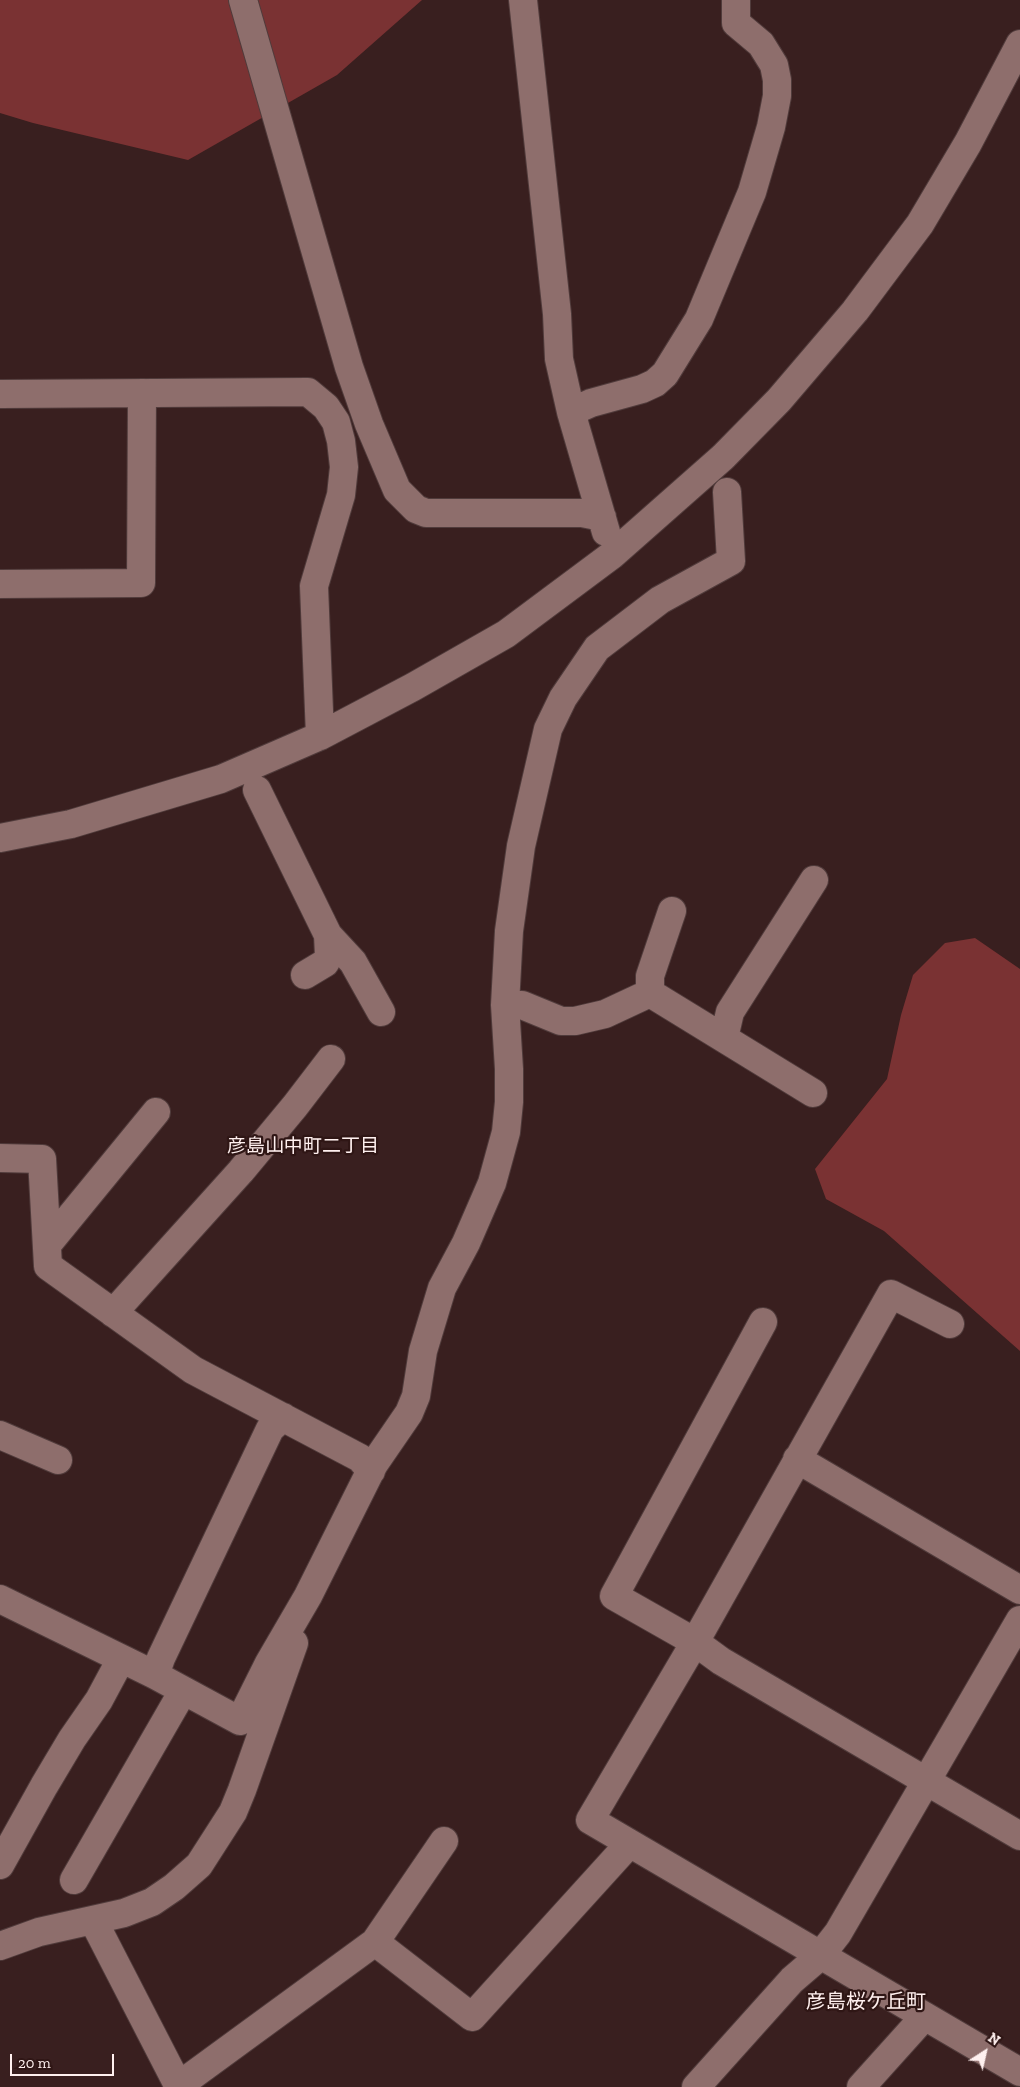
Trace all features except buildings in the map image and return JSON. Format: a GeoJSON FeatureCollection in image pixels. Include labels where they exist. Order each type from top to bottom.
{"type":"FeatureCollection","features":[{"type":"Feature","properties":{"kind":"street"},"geometry":{"type":"LineString","coordinates":[[244,0],[349,367],[369,424],[397,490],[412,505],[426,513],[582,513],[602,517]]}},
{"type":"Feature","properties":{"kind":"street"},"geometry":{"type":"LineString","coordinates":[[523,0],[557,314],[559,359],[612,556]]}},
{"type":"Feature","properties":{"kind":"street"},"geometry":{"type":"LineString","coordinates":[[572,412],[591,403],[642,390],[665,374],[699,320],[752,192],[771,127],[777,96],[777,80],[774,65],[761,44],[736,23],[736,0]]}},
{"type":"Feature","properties":{"kind":"street"},"geometry":{"type":"LineString","coordinates":[[0,838],[71,824],[221,778],[320,736],[413,687],[506,634],[612,556],[723,457],[779,400],[855,312],[920,224],[972,135],[1020,44]]}},
{"type":"Feature","properties":{"kind":"street"},"geometry":{"type":"LineString","coordinates":[[0,394],[308,392],[326,407],[336,422],[341,441],[344,467],[341,495],[314,586],[320,736]]}},
{"type":"Feature","properties":{"kind":"street"},"geometry":{"type":"LineString","coordinates":[[0,584],[141,583],[142,393]]}},
{"type":"Feature","properties":{"kind":"street"},"geometry":{"type":"LineString","coordinates":[[0,1598],[155,1675],[240,1721],[269,1663],[291,1627],[371,1471],[409,1413],[416,1396],[423,1351],[442,1288],[466,1243],[492,1183],[506,1132],[509,1102],[505,1005],[509,930],[514,886],[521,846],[548,729],[563,698],[597,648],[660,600],[731,561],[727,492]]}},
{"type":"Feature","properties":{"kind":"street"},"geometry":{"type":"LineString","coordinates":[[256,790],[328,935],[353,962],[381,1012]]}},
{"type":"Feature","properties":{"kind":"street"},"geometry":{"type":"LineString","coordinates":[[724,1038],[730,1012],[814,880]]}},
{"type":"Feature","properties":{"kind":"street"},"geometry":{"type":"LineString","coordinates":[[650,993],[650,976],[672,911]]}},
{"type":"Feature","properties":{"kind":"street"},"geometry":{"type":"LineString","coordinates":[[305,975],[325,963],[329,956],[328,935]]}},
{"type":"Feature","properties":{"kind":"street"},"geometry":{"type":"LineString","coordinates":[[505,1005],[522,1005],[561,1021],[575,1021],[605,1014],[650,993]]}},
{"type":"Feature","properties":{"kind":"street"},"geometry":{"type":"LineString","coordinates":[[650,993],[813,1093]]}},
{"type":"Feature","properties":{"kind":"street"},"geometry":{"type":"LineString","coordinates":[[113,1313],[241,1171],[331,1059]]}},
{"type":"Feature","properties":{"kind":"street"},"geometry":{"type":"LineString","coordinates":[[47,1245],[156,1112]]}},
{"type":"Feature","properties":{"kind":"street"},"geometry":{"type":"LineString","coordinates":[[0,1158],[42,1159],[48,1266],[193,1370],[360,1458],[371,1471]]}},
{"type":"Feature","properties":{"kind":"street"},"geometry":{"type":"LineString","coordinates":[[950,1324],[891,1294],[695,1642],[590,1820],[1020,2072]]}},
{"type":"Feature","properties":{"kind":"street"},"geometry":{"type":"LineString","coordinates":[[763,1322],[614,1596],[695,1642],[722,1661],[1020,1836]]}},
{"type":"Feature","properties":{"kind":"street"},"geometry":{"type":"LineString","coordinates":[[155,1675],[161,1658],[270,1429],[283,1417]]}},
{"type":"Feature","properties":{"kind":"street"},"geometry":{"type":"LineString","coordinates":[[0,1435],[58,1460]]}},
{"type":"Feature","properties":{"kind":"street"},"geometry":{"type":"LineString","coordinates":[[797,1459],[1020,1590]]}},
{"type":"Feature","properties":{"kind":"street"},"geometry":{"type":"LineString","coordinates":[[696,2087],[792,1980],[820,1956],[838,1933],[1020,1620]]}},
{"type":"Feature","properties":{"kind":"street"},"geometry":{"type":"LineString","coordinates":[[0,1946],[39,1932],[124,1913],[152,1902],[174,1887],[199,1865],[233,1812],[242,1790],[290,1653],[300,1631],[291,1627]]}},
{"type":"Feature","properties":{"kind":"street"},"geometry":{"type":"LineString","coordinates":[[0,1865],[49,1778],[72,1739],[99,1700],[121,1659]]}},
{"type":"Feature","properties":{"kind":"street"},"geometry":{"type":"LineString","coordinates":[[74,1880],[183,1691]]}},
{"type":"Feature","properties":{"kind":"street"},"geometry":{"type":"LineString","coordinates":[[93,1920],[179,2086],[375,1942],[444,1841]]}},
{"type":"Feature","properties":{"kind":"street"},"geometry":{"type":"LineString","coordinates":[[375,1942],[472,2018],[629,1844]]}},
{"type":"Feature","properties":{"kind":"street"},"geometry":{"type":"LineString","coordinates":[[861,2087],[924,2017]]}},
{"type":"Feature","properties":{"kind":"shaded area"},"geometry":{"type":"Polygon","coordinates":[[[0,0],[422,0],[337,75],[188,160],[33,123],[0,113],[0,0]]]}},
{"type":"Feature","properties":{"kind":"shaded area"},"geometry":{"type":"Polygon","coordinates":[[[975,938],[1020,969],[1020,1351],[884,1231],[826,1199],[815,1169],[887,1079],[901,1015],[913,975],[945,943],[975,938]]]}},
{"type":"Feature","properties":{"kind":"district","name":"彦島山中町二丁目"},"geometry":{"type":"Point","coordinates":[303,1147]}},
{"type":"Feature","properties":{"kind":"district","name":"彦島桜ケ丘町"},"geometry":{"type":"Point","coordinates":[866,2002]}}]}
